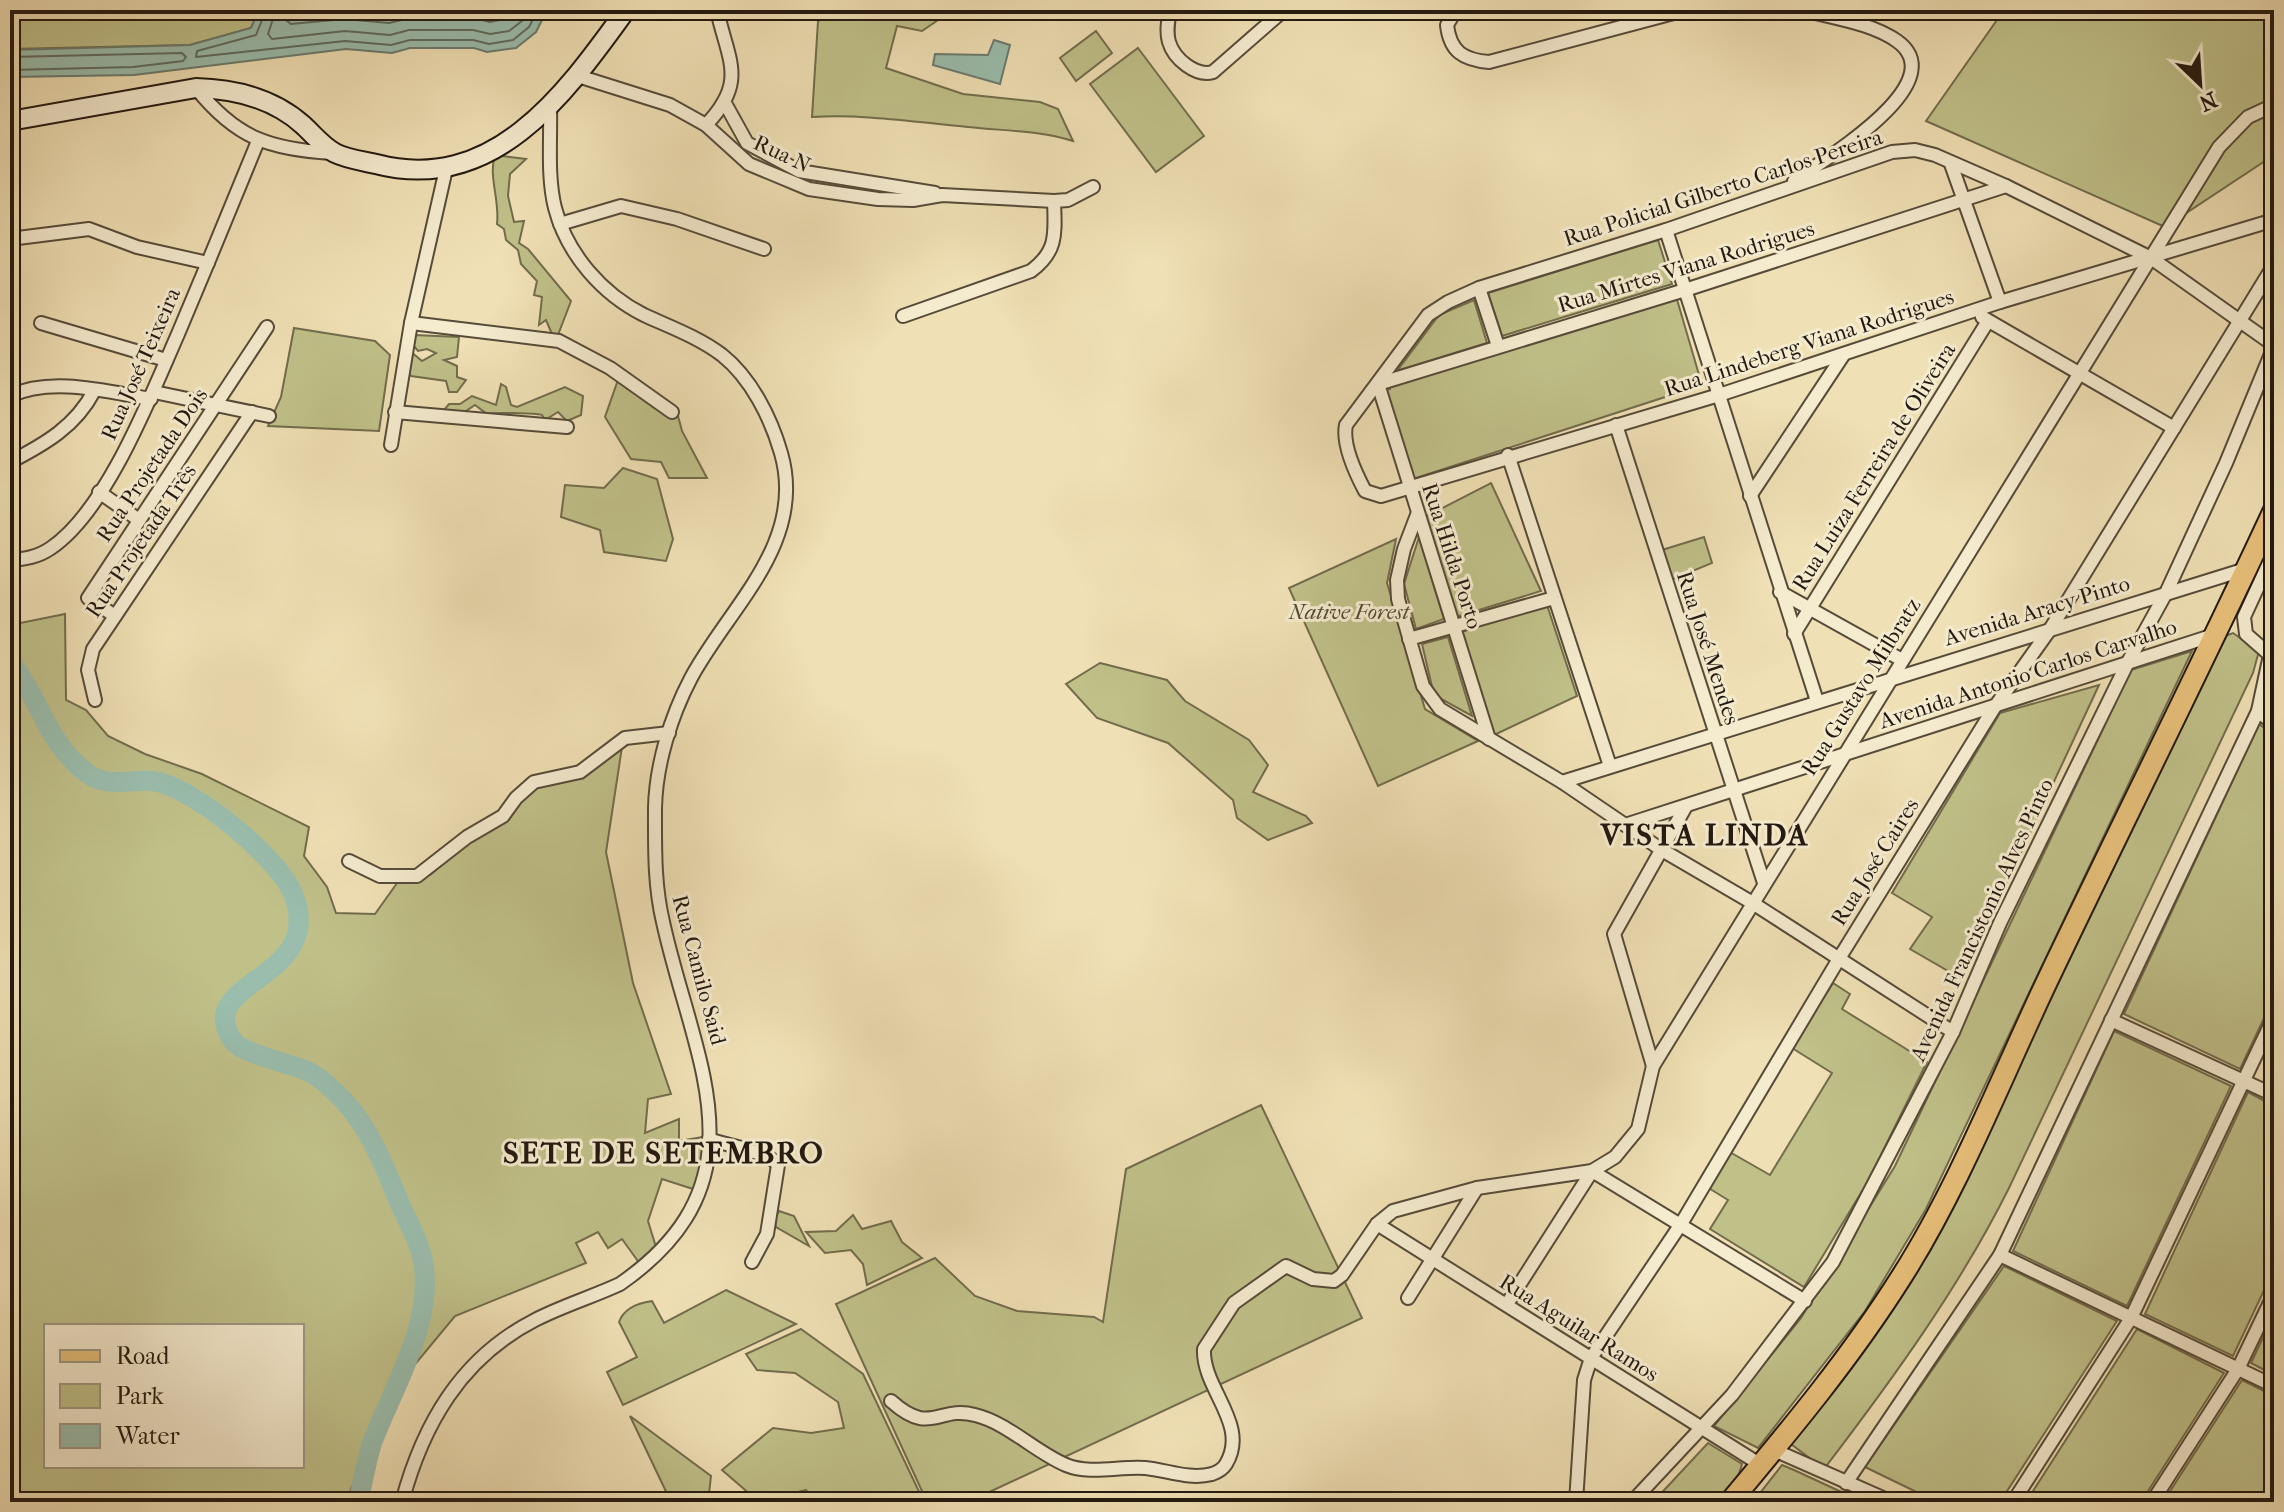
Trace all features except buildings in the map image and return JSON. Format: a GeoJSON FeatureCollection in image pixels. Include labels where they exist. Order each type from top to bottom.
{"type":"FeatureCollection","features":[{"type":"Feature","properties":{"kind":"main road"},"geometry":{"type":"LineString","coordinates":[[10,121],[196,88],[249,94],[276,105],[336,154],[386,167],[446,169],[478,158],[505,142],[550,107],[578,76],[626,10]]}},
{"type":"Feature","properties":{"kind":"main road"},"geometry":{"type":"LineString","coordinates":[[1730,1502],[1850,1354],[1903,1274],[1937,1214],[2249,568],[2274,510]]}},
{"type":"Feature","properties":{"kind":"street"},"geometry":{"type":"LineString","coordinates":[[706,125],[726,105],[732,60],[717,10]]}},
{"type":"Feature","properties":{"kind":"street"},"geometry":{"type":"LineString","coordinates":[[1170,10],[1167,32],[1173,52],[1197,73],[1213,72],[1284,10]]}},
{"type":"Feature","properties":{"kind":"street"},"geometry":{"type":"LineString","coordinates":[[1456,10],[1447,25],[1453,47],[1467,59],[1489,62],[1685,10]]}},
{"type":"Feature","properties":{"kind":"street"},"geometry":{"type":"LineString","coordinates":[[1784,188],[1892,110],[1905,92],[1910,62],[1899,42],[1866,28],[1804,10]]}},
{"type":"Feature","properties":{"kind":"street","name":"Rua N"},"geometry":{"type":"LineString","coordinates":[[578,76],[650,96],[706,125],[726,146],[763,171],[826,192],[913,200],[942,195]]}},
{"type":"Feature","properties":{"kind":"street"},"geometry":{"type":"LineString","coordinates":[[196,88],[224,119],[258,141],[301,151],[336,154]]}},
{"type":"Feature","properties":{"kind":"street","name":"Rua N"},"geometry":{"type":"LineString","coordinates":[[726,105],[747,143],[799,171],[828,178],[897,185],[942,195],[1054,201],[1068,200],[1093,187]]}},
{"type":"Feature","properties":{"kind":"street","name":"Rua Gustavo Milbratz"},"geometry":{"type":"LineString","coordinates":[[1507,1304],[1592,1171],[1615,1157],[1638,1129],[1653,1066],[1751,902],[2233,129],[2274,105]]}},
{"type":"Feature","properties":{"kind":"street","name":"Rua Camilo Said"},"geometry":{"type":"LineString","coordinates":[[402,1502],[416,1459],[456,1382],[510,1334],[620,1284],[656,1258],[689,1213],[701,1179],[709,1139],[710,1106],[702,1058],[657,897],[655,800],[669,733],[691,678],[769,558],[783,515],[784,468],[762,406],[736,368],[704,343],[641,313],[608,290],[581,261],[560,224],[552,184],[550,107]]}},
{"type":"Feature","properties":{"kind":"street"},"geometry":{"type":"LineString","coordinates":[[726,146],[739,133]]}},
{"type":"Feature","properties":{"kind":"street","name":"Rua José Teixeira"},"geometry":{"type":"LineString","coordinates":[[10,560],[39,555],[53,547],[99,492],[153,395],[258,141]]}},
{"type":"Feature","properties":{"kind":"street","name":"Rua Policial Gilberto Carlos Pereira"},"geometry":{"type":"LineString","coordinates":[[1361,483],[1344,434],[1351,415],[1378,384],[1428,315],[1479,288],[1666,230],[1892,152],[1915,150],[2006,186],[2151,258],[2241,320]]}},
{"type":"Feature","properties":{"kind":"street"},"geometry":{"type":"LineString","coordinates":[[1951,164],[2000,302]]}},
{"type":"Feature","properties":{"kind":"street"},"geometry":{"type":"LineString","coordinates":[[391,445],[411,323],[446,169]]}},
{"type":"Feature","properties":{"kind":"street"},"geometry":{"type":"LineString","coordinates":[[826,192],[828,178]]}},
{"type":"Feature","properties":{"kind":"street","name":"Rua Mirtes Viana Rodrigues"},"geometry":{"type":"LineString","coordinates":[[1378,384],[1685,290],[2006,186]]}},
{"type":"Feature","properties":{"kind":"street"},"geometry":{"type":"LineString","coordinates":[[903,316],[1031,271],[1046,259],[1053,246],[1054,201]]}},
{"type":"Feature","properties":{"kind":"street"},"geometry":{"type":"LineString","coordinates":[[560,224],[621,206],[677,219],[764,249]]}},
{"type":"Feature","properties":{"kind":"street","name":"Rua Lindeberg Viana Rodrigues"},"geometry":{"type":"LineString","coordinates":[[1361,483],[1372,495],[1408,487],[1719,395],[2000,302],[2274,220]]}},
{"type":"Feature","properties":{"kind":"street"},"geometry":{"type":"LineString","coordinates":[[10,239],[89,229],[137,247],[208,263]]}},
{"type":"Feature","properties":{"kind":"street"},"geometry":{"type":"LineString","coordinates":[[1666,230],[1817,701]]}},
{"type":"Feature","properties":{"kind":"street","name":"Rua José Caires"},"geometry":{"type":"LineString","coordinates":[[1576,1502],[1584,1380],[1591,1358],[1681,1224],[1840,957],[1994,708],[2051,628],[2274,265]]}},
{"type":"Feature","properties":{"kind":"street"},"geometry":{"type":"LineString","coordinates":[[1479,288],[1498,346]]}},
{"type":"Feature","properties":{"kind":"street"},"geometry":{"type":"LineString","coordinates":[[1973,311],[2174,428]]}},
{"type":"Feature","properties":{"kind":"street","name":"Avenida Francistonio Alves Pinto"},"geometry":{"type":"LineString","coordinates":[[1632,1502],[1732,1395],[1833,1262],[1953,1032],[2000,923],[2128,662],[2166,593],[2226,463],[2273,349],[2268,337],[2241,320]]}},
{"type":"Feature","properties":{"kind":"street","name":"Rua Luiza Ferreira de Oliveira"},"geometry":{"type":"LineString","coordinates":[[1794,634],[1988,321]]}},
{"type":"Feature","properties":{"kind":"street"},"geometry":{"type":"LineString","coordinates":[[41,323],[166,360]]}},
{"type":"Feature","properties":{"kind":"street"},"geometry":{"type":"LineString","coordinates":[[411,323],[559,341],[610,368],[672,412]]}},
{"type":"Feature","properties":{"kind":"street","name":"Rua Projetada Dois"},"geometry":{"type":"LineString","coordinates":[[115,616],[88,598],[267,327]]}},
{"type":"Feature","properties":{"kind":"street"},"geometry":{"type":"LineString","coordinates":[[1750,496],[1844,354]]}},
{"type":"Feature","properties":{"kind":"street","name":"Rua Hilda Porto"},"geometry":{"type":"LineString","coordinates":[[1378,384],[1489,739]]}},
{"type":"Feature","properties":{"kind":"street"},"geometry":{"type":"LineString","coordinates":[[10,396],[44,387],[153,395],[269,416]]}},
{"type":"Feature","properties":{"kind":"street"},"geometry":{"type":"LineString","coordinates":[[10,462],[71,424],[81,415],[94,391]]}},
{"type":"Feature","properties":{"kind":"street","name":"Rua Projetada Três"},"geometry":{"type":"LineString","coordinates":[[95,700],[89,660],[115,616],[252,412]]}},
{"type":"Feature","properties":{"kind":"street"},"geometry":{"type":"LineString","coordinates":[[395,412],[567,427]]}},
{"type":"Feature","properties":{"kind":"street","name":"Rua José Mendes"},"geometry":{"type":"LineString","coordinates":[[1616,425],[1764,883]]}},
{"type":"Feature","properties":{"kind":"street"},"geometry":{"type":"LineString","coordinates":[[1508,455],[1610,766]]}},
{"type":"Feature","properties":{"kind":"street"},"geometry":{"type":"LineString","coordinates":[[99,492],[139,520]]}},
{"type":"Feature","properties":{"kind":"street"},"geometry":{"type":"LineString","coordinates":[[1417,515],[1404,549],[1397,580],[1409,639],[1429,698],[1440,709],[1562,782],[1662,850],[1840,957],[1953,1032]]}},
{"type":"Feature","properties":{"kind":"street"},"geometry":{"type":"LineString","coordinates":[[1846,1483],[2000,1255],[2258,711],[2270,655],[2246,634],[2244,617],[2274,552]]}},
{"type":"Feature","properties":{"kind":"street","name":"Avenida Aracy Pinto"},"geometry":{"type":"LineString","coordinates":[[1562,782],[2249,568]]}},
{"type":"Feature","properties":{"kind":"street"},"geometry":{"type":"LineString","coordinates":[[1780,592],[1902,660]]}},
{"type":"Feature","properties":{"kind":"street"},"geometry":{"type":"LineString","coordinates":[[1409,639],[1554,598]]}},
{"type":"Feature","properties":{"kind":"street","name":"Avenida Antonio Carlos Carvalho"},"geometry":{"type":"LineString","coordinates":[[1625,825],[2214,635]]}},
{"type":"Feature","properties":{"kind":"street"},"geometry":{"type":"LineString","coordinates":[[2258,711],[2274,724]]}},
{"type":"Feature","properties":{"kind":"street"},"geometry":{"type":"LineString","coordinates":[[349,861],[380,876],[417,876],[467,837],[503,816],[516,798],[534,782],[580,772],[625,738],[669,733]]}},
{"type":"Feature","properties":{"kind":"street"},"geometry":{"type":"LineString","coordinates":[[1653,1066],[1614,934],[1686,806]]}},
{"type":"Feature","properties":{"kind":"street"},"geometry":{"type":"LineString","coordinates":[[2013,1502],[2131,1318],[2274,1017]]}},
{"type":"Feature","properties":{"kind":"street"},"geometry":{"type":"LineString","coordinates":[[2111,1020],[2274,1095]]}},
{"type":"Feature","properties":{"kind":"street"},"geometry":{"type":"LineString","coordinates":[[709,1139],[738,1150],[767,1155],[778,1165],[767,1234],[752,1262]]}},
{"type":"Feature","properties":{"kind":"street"},"geometry":{"type":"LineString","coordinates":[[891,1401],[904,1413],[919,1419],[936,1420],[954,1413],[989,1420],[1067,1466],[1147,1468],[1178,1475],[1211,1474],[1224,1468],[1234,1450],[1232,1430],[1213,1388],[1205,1360],[1209,1341],[1234,1303],[1283,1268],[1292,1268],[1325,1282],[1342,1275],[1377,1224],[1393,1211],[1477,1188],[1592,1171],[1805,1301]]}},
{"type":"Feature","properties":{"kind":"street"},"geometry":{"type":"LineString","coordinates":[[1408,1298],[1477,1188]]}},
{"type":"Feature","properties":{"kind":"street","name":"Rua Aguilar Ramos"},"geometry":{"type":"LineString","coordinates":[[1377,1224],[1699,1429],[1892,1502]]}},
{"type":"Feature","properties":{"kind":"street"},"geometry":{"type":"LineString","coordinates":[[2000,1255],[2274,1386]]}},
{"type":"Feature","properties":{"kind":"street"},"geometry":{"type":"LineString","coordinates":[[2152,1502],[2238,1369],[2274,1294]]}},
{"type":"Feature","properties":{"kind":"green space"},"geometry":{"type":"Polygon","coordinates":[[[10,10],[259,10],[251,28],[190,45],[10,49],[10,10]]]}},
{"type":"Feature","properties":{"kind":"green space"},"geometry":{"type":"Polygon","coordinates":[[[842,10],[978,10],[966,17],[944,16],[922,31],[897,26],[886,68],[963,94],[1040,102],[1058,109],[1073,141],[1033,133],[890,119],[812,117],[818,21],[842,10]]]}},
{"type":"Feature","properties":{"kind":"green space"},"geometry":{"type":"Polygon","coordinates":[[[2004,10],[2274,10],[2274,155],[2165,227],[1926,121],[2004,10]]]}},
{"type":"Feature","properties":{"kind":"green space"},"geometry":{"type":"Polygon","coordinates":[[[1096,31],[1112,53],[1076,81],[1060,58],[1096,31]]]}},
{"type":"Feature","properties":{"kind":"green space"},"geometry":{"type":"Polygon","coordinates":[[[1138,48],[1204,136],[1156,172],[1090,84],[1138,48]]]}},
{"type":"Feature","properties":{"kind":"green space"},"geometry":{"type":"Polygon","coordinates":[[[495,155],[526,159],[510,174],[508,196],[514,222],[524,221],[519,243],[528,249],[571,301],[558,335],[552,334],[546,320],[539,325],[542,297],[534,295],[537,281],[521,264],[518,250],[506,240],[504,229],[497,224],[493,171],[495,155]]]}},
{"type":"Feature","properties":{"kind":"green space"},"geometry":{"type":"Polygon","coordinates":[[[1658,240],[1672,284],[1502,336],[1488,293],[1658,240]]]}},
{"type":"Feature","properties":{"kind":"green space"},"geometry":{"type":"Polygon","coordinates":[[[1676,296],[1702,385],[1413,479],[1386,390],[1390,389],[1388,380],[1676,296]]]}},
{"type":"Feature","properties":{"kind":"green space"},"geometry":{"type":"Polygon","coordinates":[[[1474,300],[1487,343],[1397,371],[1439,315],[1474,300]]]}},
{"type":"Feature","properties":{"kind":"green space"},"geometry":{"type":"Polygon","coordinates":[[[294,328],[375,341],[390,355],[379,431],[268,426],[281,397],[294,328]]]}},
{"type":"Feature","properties":{"kind":"green space"},"geometry":{"type":"Polygon","coordinates":[[[414,335],[459,337],[457,357],[444,360],[457,366],[457,377],[466,380],[457,392],[449,392],[446,381],[411,376],[408,372],[411,352],[422,361],[436,353],[427,349],[418,351],[413,345],[414,335]]]}},
{"type":"Feature","properties":{"kind":"green space"},"geometry":{"type":"Polygon","coordinates":[[[619,377],[672,417],[678,416],[682,431],[707,478],[669,478],[661,462],[631,459],[605,417],[619,377]]]}},
{"type":"Feature","properties":{"kind":"green space"},"geometry":{"type":"Polygon","coordinates":[[[501,384],[506,387],[511,405],[517,407],[565,387],[583,396],[581,415],[567,421],[558,412],[545,420],[538,414],[487,414],[475,405],[463,413],[444,410],[449,404],[460,404],[472,396],[496,405],[501,384]]]}},
{"type":"Feature","properties":{"kind":"green space"},"geometry":{"type":"Polygon","coordinates":[[[623,468],[657,479],[673,539],[666,561],[604,552],[600,530],[561,517],[565,485],[604,488],[623,468]]]}},
{"type":"Feature","properties":{"kind":"green space"},"geometry":{"type":"Polygon","coordinates":[[[1491,483],[1541,591],[1456,617],[1425,517],[1491,483]]]}},
{"type":"Feature","properties":{"kind":"green space"},"geometry":{"type":"Polygon","coordinates":[[[1419,537],[1444,619],[1416,629],[1404,584],[1419,537]]]}},
{"type":"Feature","properties":{"kind":"green space"},"geometry":{"type":"Polygon","coordinates":[[[1704,537],[1712,563],[1671,580],[1662,550],[1704,537]]]}},
{"type":"Feature","properties":{"kind":"green space","name":"Native Forest"},"geometry":{"type":"Polygon","coordinates":[[[1396,539],[1387,583],[1425,709],[1478,741],[1378,786],[1289,588],[1396,539]]]}},
{"type":"Feature","properties":{"kind":"green space"},"geometry":{"type":"Polygon","coordinates":[[[1547,605],[1577,696],[1494,735],[1461,632],[1547,605]]]}},
{"type":"Feature","properties":{"kind":"green space"},"geometry":{"type":"Polygon","coordinates":[[[65,614],[66,700],[86,710],[108,736],[145,754],[202,774],[309,827],[304,856],[327,887],[336,913],[375,914],[400,879],[417,879],[431,874],[528,790],[622,747],[606,852],[633,983],[671,1094],[648,1099],[645,1133],[679,1119],[679,1141],[703,1137],[702,1164],[693,1189],[662,1179],[648,1221],[656,1247],[640,1264],[622,1239],[608,1248],[598,1232],[576,1243],[586,1263],[455,1316],[387,1398],[346,1502],[10,1502],[10,625],[65,614]]]}},
{"type":"Feature","properties":{"kind":"green space"},"geometry":{"type":"Polygon","coordinates":[[[2233,633],[2259,651],[2253,673],[2009,1188],[1969,1262],[1923,1333],[1824,1469],[1791,1444],[1835,1390],[1930,1251],[2216,653],[2225,636],[2233,633]]]}},
{"type":"Feature","properties":{"kind":"green space"},"geometry":{"type":"Polygon","coordinates":[[[1448,637],[1472,716],[1434,695],[1422,644],[1448,637]]]}},
{"type":"Feature","properties":{"kind":"green space"},"geometry":{"type":"Polygon","coordinates":[[[2192,651],[1926,1209],[1865,1311],[1758,1448],[1714,1426],[1801,1318],[1895,1166],[2131,670],[2192,651]]]}},
{"type":"Feature","properties":{"kind":"green space"},"geometry":{"type":"Polygon","coordinates":[[[1100,663],[1167,680],[1185,701],[1249,740],[1268,765],[1253,792],[1306,816],[1312,823],[1268,840],[1237,818],[1233,800],[1168,743],[1097,718],[1066,684],[1100,663]]]}},
{"type":"Feature","properties":{"kind":"green space"},"geometry":{"type":"Polygon","coordinates":[[[2099,685],[1962,979],[1910,949],[1932,917],[1892,893],[2000,713],[2099,685]]]}},
{"type":"Feature","properties":{"kind":"green space"},"geometry":{"type":"Polygon","coordinates":[[[2259,724],[2274,735],[2274,997],[2240,1069],[2124,1014],[2259,724]]]}},
{"type":"Feature","properties":{"kind":"green space"},"geometry":{"type":"Polygon","coordinates":[[[1833,983],[1850,994],[1842,1009],[1927,1062],[1867,1183],[1804,1287],[1710,1229],[1728,1200],[1707,1187],[1728,1151],[1770,1175],[1832,1073],[1792,1048],[1833,983]]]}},
{"type":"Feature","properties":{"kind":"green space"},"geometry":{"type":"Polygon","coordinates":[[[2114,1031],[2231,1086],[2127,1306],[2013,1251],[2114,1031]]]}},
{"type":"Feature","properties":{"kind":"green space"},"geometry":{"type":"Polygon","coordinates":[[[2248,1092],[2274,1106],[2274,1269],[2233,1356],[2145,1314],[2248,1092]]]}},
{"type":"Feature","properties":{"kind":"green space"},"geometry":{"type":"Polygon","coordinates":[[[1261,1105],[1362,1318],[968,1502],[927,1502],[836,1304],[935,1258],[975,1296],[1017,1311],[1094,1317],[1103,1322],[1126,1169],[1261,1105]]]}},
{"type":"Feature","properties":{"kind":"green space"},"geometry":{"type":"Polygon","coordinates":[[[779,1211],[794,1216],[809,1246],[776,1227],[774,1220],[779,1211]]]}},
{"type":"Feature","properties":{"kind":"green space"},"geometry":{"type":"Polygon","coordinates":[[[853,1215],[862,1229],[891,1221],[902,1242],[922,1258],[867,1285],[863,1264],[851,1250],[825,1253],[806,1232],[836,1231],[853,1215]]]}},
{"type":"Feature","properties":{"kind":"green space"},"geometry":{"type":"Polygon","coordinates":[[[2004,1266],[2117,1321],[2000,1502],[1937,1502],[1865,1467],[2004,1266]]]}},
{"type":"Feature","properties":{"kind":"green space"},"geometry":{"type":"Polygon","coordinates":[[[726,1290],[796,1324],[623,1405],[607,1372],[637,1357],[619,1322],[624,1313],[652,1301],[664,1323],[726,1290]]]}},
{"type":"Feature","properties":{"kind":"green space"},"geometry":{"type":"Polygon","coordinates":[[[2274,1314],[2274,1375],[2251,1363],[2274,1314]]]}},
{"type":"Feature","properties":{"kind":"green space"},"geometry":{"type":"Polygon","coordinates":[[[801,1329],[863,1374],[924,1502],[813,1502],[806,1490],[759,1502],[722,1470],[773,1428],[811,1433],[844,1428],[838,1402],[795,1373],[757,1370],[746,1354],[801,1329]]]}},
{"type":"Feature","properties":{"kind":"green space"},"geometry":{"type":"Polygon","coordinates":[[[2137,1329],[2224,1373],[2141,1502],[2026,1502],[2137,1329]]]}},
{"type":"Feature","properties":{"kind":"green space"},"geometry":{"type":"Polygon","coordinates":[[[2242,1380],[2274,1396],[2274,1502],[2163,1502],[2242,1380]]]}},
{"type":"Feature","properties":{"kind":"green space"},"geometry":{"type":"Polygon","coordinates":[[[630,1416],[711,1476],[708,1502],[671,1502],[630,1416]]]}},
{"type":"Feature","properties":{"kind":"green space"},"geometry":{"type":"Polygon","coordinates":[[[1708,1443],[1742,1464],[1738,1477],[1715,1502],[1653,1502],[1708,1443]]]}},
{"type":"Feature","properties":{"kind":"green space"},"geometry":{"type":"Polygon","coordinates":[[[1782,1465],[1794,1470],[1863,1502],[1753,1502],[1782,1465]]]}},
{"type":"Feature","properties":{"kind":"water"},"geometry":{"type":"Polygon","coordinates":[[[259,10],[547,10],[536,32],[516,48],[487,52],[474,48],[410,48],[392,53],[346,49],[134,75],[10,77],[10,50],[190,45],[251,28],[259,10]]]}},
{"type":"Feature","properties":{"kind":"water"},"geometry":{"type":"Polygon","coordinates":[[[994,40],[1010,45],[1000,84],[933,65],[935,54],[988,55],[994,40]]]}},
{"type":"Feature","properties":{"kind":"waterway"},"geometry":{"type":"LineString","coordinates":[[10,661],[62,748],[88,774],[111,782],[153,781],[190,796],[254,845],[272,863],[294,896],[299,924],[292,946],[277,964],[229,1005],[225,1021],[233,1041],[238,1045],[309,1072],[324,1082],[355,1114],[379,1156],[423,1260],[425,1284],[417,1331],[372,1443],[358,1502]]}},
{"type":"Feature","properties":{"kind":"district","name":"VISTA LINDA"},"geometry":{"type":"Point","coordinates":[1705,835]}},
{"type":"Feature","properties":{"kind":"district","name":"SETE DE SETEMBRO"},"geometry":{"type":"Point","coordinates":[664,1153]}}]}
